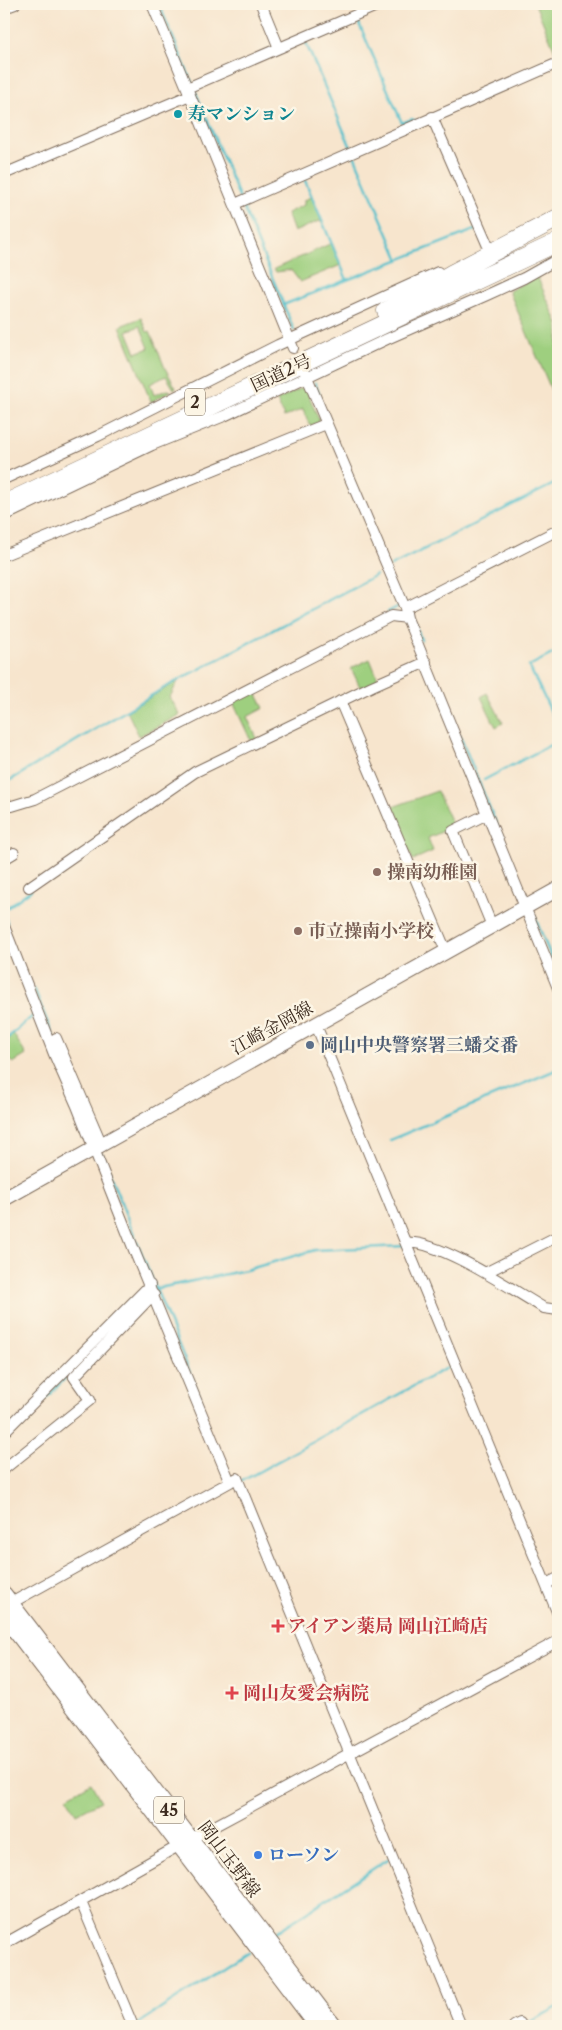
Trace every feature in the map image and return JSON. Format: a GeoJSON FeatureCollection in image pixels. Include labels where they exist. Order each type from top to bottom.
{"type":"FeatureCollection","features":[{"type":"Feature","properties":{"kind":"highway"},"geometry":{"type":"LineString","coordinates":[[386,311],[451,274],[558,218]]}},
{"type":"Feature","properties":{"kind":"highway","name":"国道2号"},"geometry":{"type":"LineString","coordinates":[[4,491],[558,230]]}},
{"type":"Feature","properties":{"kind":"highway","name":"国道2号"},"geometry":{"type":"LineString","coordinates":[[4,504],[558,242]]}},
{"type":"Feature","properties":{"kind":"highway"},"geometry":{"type":"LineString","coordinates":[[344,343],[373,337],[558,254]]}},
{"type":"Feature","properties":{"kind":"main road","name":"江崎金岡線"},"geometry":{"type":"LineString","coordinates":[[4,1199],[558,889]]}},
{"type":"Feature","properties":{"kind":"main road","name":"岡山玉野線"},"geometry":{"type":"LineString","coordinates":[[5,1605],[185,1842],[318,2026]]}},
{"type":"Feature","properties":{"kind":"main road","name":"岡山玉野線"},"geometry":{"type":"LineString","coordinates":[[185,1842],[334,2026]]}},
{"type":"Feature","properties":{"kind":"street"},"geometry":{"type":"LineString","coordinates":[[4,8],[15,4]]}},
{"type":"Feature","properties":{"kind":"street"},"geometry":{"type":"LineString","coordinates":[[152,4],[239,202],[292,343]]}},
{"type":"Feature","properties":{"kind":"street"},"geometry":{"type":"LineString","coordinates":[[261,4],[280,48]]}},
{"type":"Feature","properties":{"kind":"street"},"geometry":{"type":"LineString","coordinates":[[4,174],[381,4]]}},
{"type":"Feature","properties":{"kind":"street"},"geometry":{"type":"LineString","coordinates":[[239,202],[558,63]]}},
{"type":"Feature","properties":{"kind":"street"},"geometry":{"type":"LineString","coordinates":[[432,117],[488,246]]}},
{"type":"Feature","properties":{"kind":"street"},"geometry":{"type":"LineString","coordinates":[[4,479],[292,343],[558,211]]}},
{"type":"Feature","properties":{"kind":"street"},"geometry":{"type":"LineString","coordinates":[[4,516],[152,445],[224,416],[305,374],[524,278],[558,259]]}},
{"type":"Feature","properties":{"kind":"street"},"geometry":{"type":"LineString","coordinates":[[305,374],[406,609],[558,988]]}},
{"type":"Feature","properties":{"kind":"street"},"geometry":{"type":"LineString","coordinates":[[4,555],[326,424]]}},
{"type":"Feature","properties":{"kind":"street"},"geometry":{"type":"LineString","coordinates":[[4,806],[12,806],[34,799],[558,530]]}},
{"type":"Feature","properties":{"kind":"street"},"geometry":{"type":"LineString","coordinates":[[29,887],[195,772],[340,701],[426,662]]}},
{"type":"Feature","properties":{"kind":"street"},"geometry":{"type":"LineString","coordinates":[[340,701],[446,951]]}},
{"type":"Feature","properties":{"kind":"street"},"geometry":{"type":"LineString","coordinates":[[487,814],[453,830],[492,926]]}},
{"type":"Feature","properties":{"kind":"street"},"geometry":{"type":"LineString","coordinates":[[4,859],[14,854]]}},
{"type":"Feature","properties":{"kind":"street"},"geometry":{"type":"LineString","coordinates":[[4,926],[98,1147]]}},
{"type":"Feature","properties":{"kind":"street"},"geometry":{"type":"LineString","coordinates":[[316,1025],[558,1614]]}},
{"type":"Feature","properties":{"kind":"street"},"geometry":{"type":"LineString","coordinates":[[56,1038],[152,1290],[350,1753],[461,2026]]}},
{"type":"Feature","properties":{"kind":"street"},"geometry":{"type":"LineString","coordinates":[[485,1273],[558,1236]]}},
{"type":"Feature","properties":{"kind":"street"},"geometry":{"type":"LineString","coordinates":[[407,1245],[415,1241],[460,1260],[544,1308],[558,1310]]}},
{"type":"Feature","properties":{"kind":"street"},"geometry":{"type":"LineString","coordinates":[[4,1432],[152,1290]]}},
{"type":"Feature","properties":{"kind":"street"},"geometry":{"type":"LineString","coordinates":[[4,1469],[90,1400],[74,1377],[149,1298],[152,1290]]}},
{"type":"Feature","properties":{"kind":"street"},"geometry":{"type":"LineString","coordinates":[[5,1605],[235,1481]]}},
{"type":"Feature","properties":{"kind":"street"},"geometry":{"type":"LineString","coordinates":[[546,1584],[558,1578]]}},
{"type":"Feature","properties":{"kind":"street"},"geometry":{"type":"LineString","coordinates":[[4,1944],[185,1842],[558,1640]]}},
{"type":"Feature","properties":{"kind":"street"},"geometry":{"type":"LineString","coordinates":[[81,1902],[133,2026]]}},
{"type":"Feature","properties":{"kind":"green space"},"geometry":{"type":"Polygon","coordinates":[[[535,4],[558,4],[558,58],[535,4]]]}},
{"type":"Feature","properties":{"kind":"green space"},"geometry":{"type":"Polygon","coordinates":[[[312,197],[322,223],[319,221],[294,232],[287,213],[304,205],[304,200],[312,197]]]}},
{"type":"Feature","properties":{"kind":"green space"},"geometry":{"type":"Polygon","coordinates":[[[332,243],[341,265],[300,282],[291,270],[276,272],[274,269],[332,243]]]}},
{"type":"Feature","properties":{"kind":"green space"},"geometry":{"type":"Polygon","coordinates":[[[537,276],[558,324],[558,406],[509,291],[537,276]]]}},
{"type":"Feature","properties":{"kind":"green space"},"geometry":{"type":"Polygon","coordinates":[[[141,318],[147,332],[150,331],[165,368],[176,388],[174,389],[166,376],[150,384],[154,395],[167,390],[171,391],[151,402],[120,326],[141,318]],[[140,326],[127,331],[136,353],[149,348],[140,326]]]}},
{"type":"Feature","properties":{"kind":"green space"},"geometry":{"type":"Polygon","coordinates":[[[302,388],[307,391],[319,420],[319,422],[310,426],[303,409],[284,417],[277,400],[302,388]]]}},
{"type":"Feature","properties":{"kind":"green space"},"geometry":{"type":"Polygon","coordinates":[[[370,659],[379,681],[361,689],[351,668],[370,659]]]}},
{"type":"Feature","properties":{"kind":"green space"},"geometry":{"type":"Polygon","coordinates":[[[178,681],[170,697],[180,715],[139,736],[127,711],[178,681]]]}},
{"type":"Feature","properties":{"kind":"green space"},"geometry":{"type":"Polygon","coordinates":[[[254,689],[264,708],[247,717],[257,738],[252,741],[232,700],[254,689]]]}},
{"type":"Feature","properties":{"kind":"green space"},"geometry":{"type":"Polygon","coordinates":[[[487,693],[503,723],[496,727],[481,697],[487,693]]]}},
{"type":"Feature","properties":{"kind":"green space"},"geometry":{"type":"Polygon","coordinates":[[[437,791],[453,827],[428,838],[433,851],[413,860],[390,808],[437,791]]]}},
{"type":"Feature","properties":{"kind":"green space"},"geometry":{"type":"Polygon","coordinates":[[[13,1033],[26,1055],[13,1063],[4,1054],[4,1045],[13,1033]]]}},
{"type":"Feature","properties":{"kind":"green space"},"geometry":{"type":"Polygon","coordinates":[[[91,1783],[101,1801],[76,1814],[67,1797],[91,1783]]]}},
{"type":"Feature","properties":{"kind":"waterway"},"geometry":{"type":"LineString","coordinates":[[159,4],[192,83]]}},
{"type":"Feature","properties":{"kind":"waterway"},"geometry":{"type":"LineString","coordinates":[[383,7],[390,4]]}},
{"type":"Feature","properties":{"kind":"waterway"},"geometry":{"type":"LineString","coordinates":[[357,19],[402,123],[412,119],[416,121]]}},
{"type":"Feature","properties":{"kind":"waterway"},"geometry":{"type":"LineString","coordinates":[[305,41],[352,150]]}},
{"type":"Feature","properties":{"kind":"waterway"},"geometry":{"type":"LineString","coordinates":[[194,88],[240,199]]}},
{"type":"Feature","properties":{"kind":"waterway"},"geometry":{"type":"LineString","coordinates":[[354,155],[399,260]]}},
{"type":"Feature","properties":{"kind":"waterway"},"geometry":{"type":"LineString","coordinates":[[304,178],[347,280]]}},
{"type":"Feature","properties":{"kind":"waterway"},"geometry":{"type":"LineString","coordinates":[[242,204],[294,330]]}},
{"type":"Feature","properties":{"kind":"waterway"},"geometry":{"type":"LineString","coordinates":[[283,305],[477,229]]}},
{"type":"Feature","properties":{"kind":"waterway"},"geometry":{"type":"LineString","coordinates":[[315,383],[319,393]]}},
{"type":"Feature","properties":{"kind":"waterway"},"geometry":{"type":"LineString","coordinates":[[391,566],[558,482]]}},
{"type":"Feature","properties":{"kind":"waterway"},"geometry":{"type":"LineString","coordinates":[[4,784],[164,688],[376,575]]}},
{"type":"Feature","properties":{"kind":"waterway"},"geometry":{"type":"LineString","coordinates":[[388,612],[401,605]]}},
{"type":"Feature","properties":{"kind":"waterway"},"geometry":{"type":"LineString","coordinates":[[411,613],[421,640]]}},
{"type":"Feature","properties":{"kind":"waterway"},"geometry":{"type":"LineString","coordinates":[[558,651],[529,666],[558,726]]}},
{"type":"Feature","properties":{"kind":"waterway"},"geometry":{"type":"LineString","coordinates":[[460,736],[526,896]]}},
{"type":"Feature","properties":{"kind":"waterway"},"geometry":{"type":"LineString","coordinates":[[484,780],[558,741]]}},
{"type":"Feature","properties":{"kind":"waterway"},"geometry":{"type":"LineString","coordinates":[[4,910],[31,890]]}},
{"type":"Feature","properties":{"kind":"waterway"},"geometry":{"type":"LineString","coordinates":[[532,910],[558,974]]}},
{"type":"Feature","properties":{"kind":"waterway"},"geometry":{"type":"LineString","coordinates":[[4,915],[7,923]]}},
{"type":"Feature","properties":{"kind":"waterway"},"geometry":{"type":"LineString","coordinates":[[34,988],[53,1036]]}},
{"type":"Feature","properties":{"kind":"waterway"},"geometry":{"type":"LineString","coordinates":[[4,1041],[35,1014]]}},
{"type":"Feature","properties":{"kind":"waterway"},"geometry":{"type":"LineString","coordinates":[[390,1140],[558,1069]]}},
{"type":"Feature","properties":{"kind":"waterway"},"geometry":{"type":"LineString","coordinates":[[101,1153],[201,1400]]}},
{"type":"Feature","properties":{"kind":"waterway"},"geometry":{"type":"LineString","coordinates":[[154,1289],[246,1270],[315,1250],[404,1246]]}},
{"type":"Feature","properties":{"kind":"waterway"},"geometry":{"type":"LineString","coordinates":[[4,1440],[110,1333]]}},
{"type":"Feature","properties":{"kind":"waterway"},"geometry":{"type":"LineString","coordinates":[[242,1481],[453,1366]]}},
{"type":"Feature","properties":{"kind":"waterway"},"geometry":{"type":"LineString","coordinates":[[556,1617],[558,1623]]}},
{"type":"Feature","properties":{"kind":"waterway"},"geometry":{"type":"LineString","coordinates":[[275,1933],[388,1859]]}},
{"type":"Feature","properties":{"kind":"waterway"},"geometry":{"type":"LineString","coordinates":[[136,2025],[248,1952]]}},
{"type":"Feature","properties":{"kind":"waterway"},"geometry":{"type":"LineString","coordinates":[[522,2026],[558,2007]]}},
{"type":"Feature","properties":{"kind":"place","name":"寿マンション"},"geometry":{"type":"Point","coordinates":[178,114]}},
{"type":"Feature","properties":{"kind":"place","name":"操南幼稚園"},"geometry":{"type":"Point","coordinates":[377,872]}},
{"type":"Feature","properties":{"kind":"place","name":"市立操南小学校"},"geometry":{"type":"Point","coordinates":[298,931]}},
{"type":"Feature","properties":{"kind":"place","name":"岡山中央警察署三蟠交番"},"geometry":{"type":"Point","coordinates":[310,1045]}},
{"type":"Feature","properties":{"kind":"place","name":"アイアン薬局 岡山江崎店"},"geometry":{"type":"Point","coordinates":[278,1626]}},
{"type":"Feature","properties":{"kind":"place","name":"岡山友愛会病院"},"geometry":{"type":"Point","coordinates":[232,1693]}},
{"type":"Feature","properties":{"kind":"place","name":"ローソン"},"geometry":{"type":"Point","coordinates":[258,1855]}}]}
